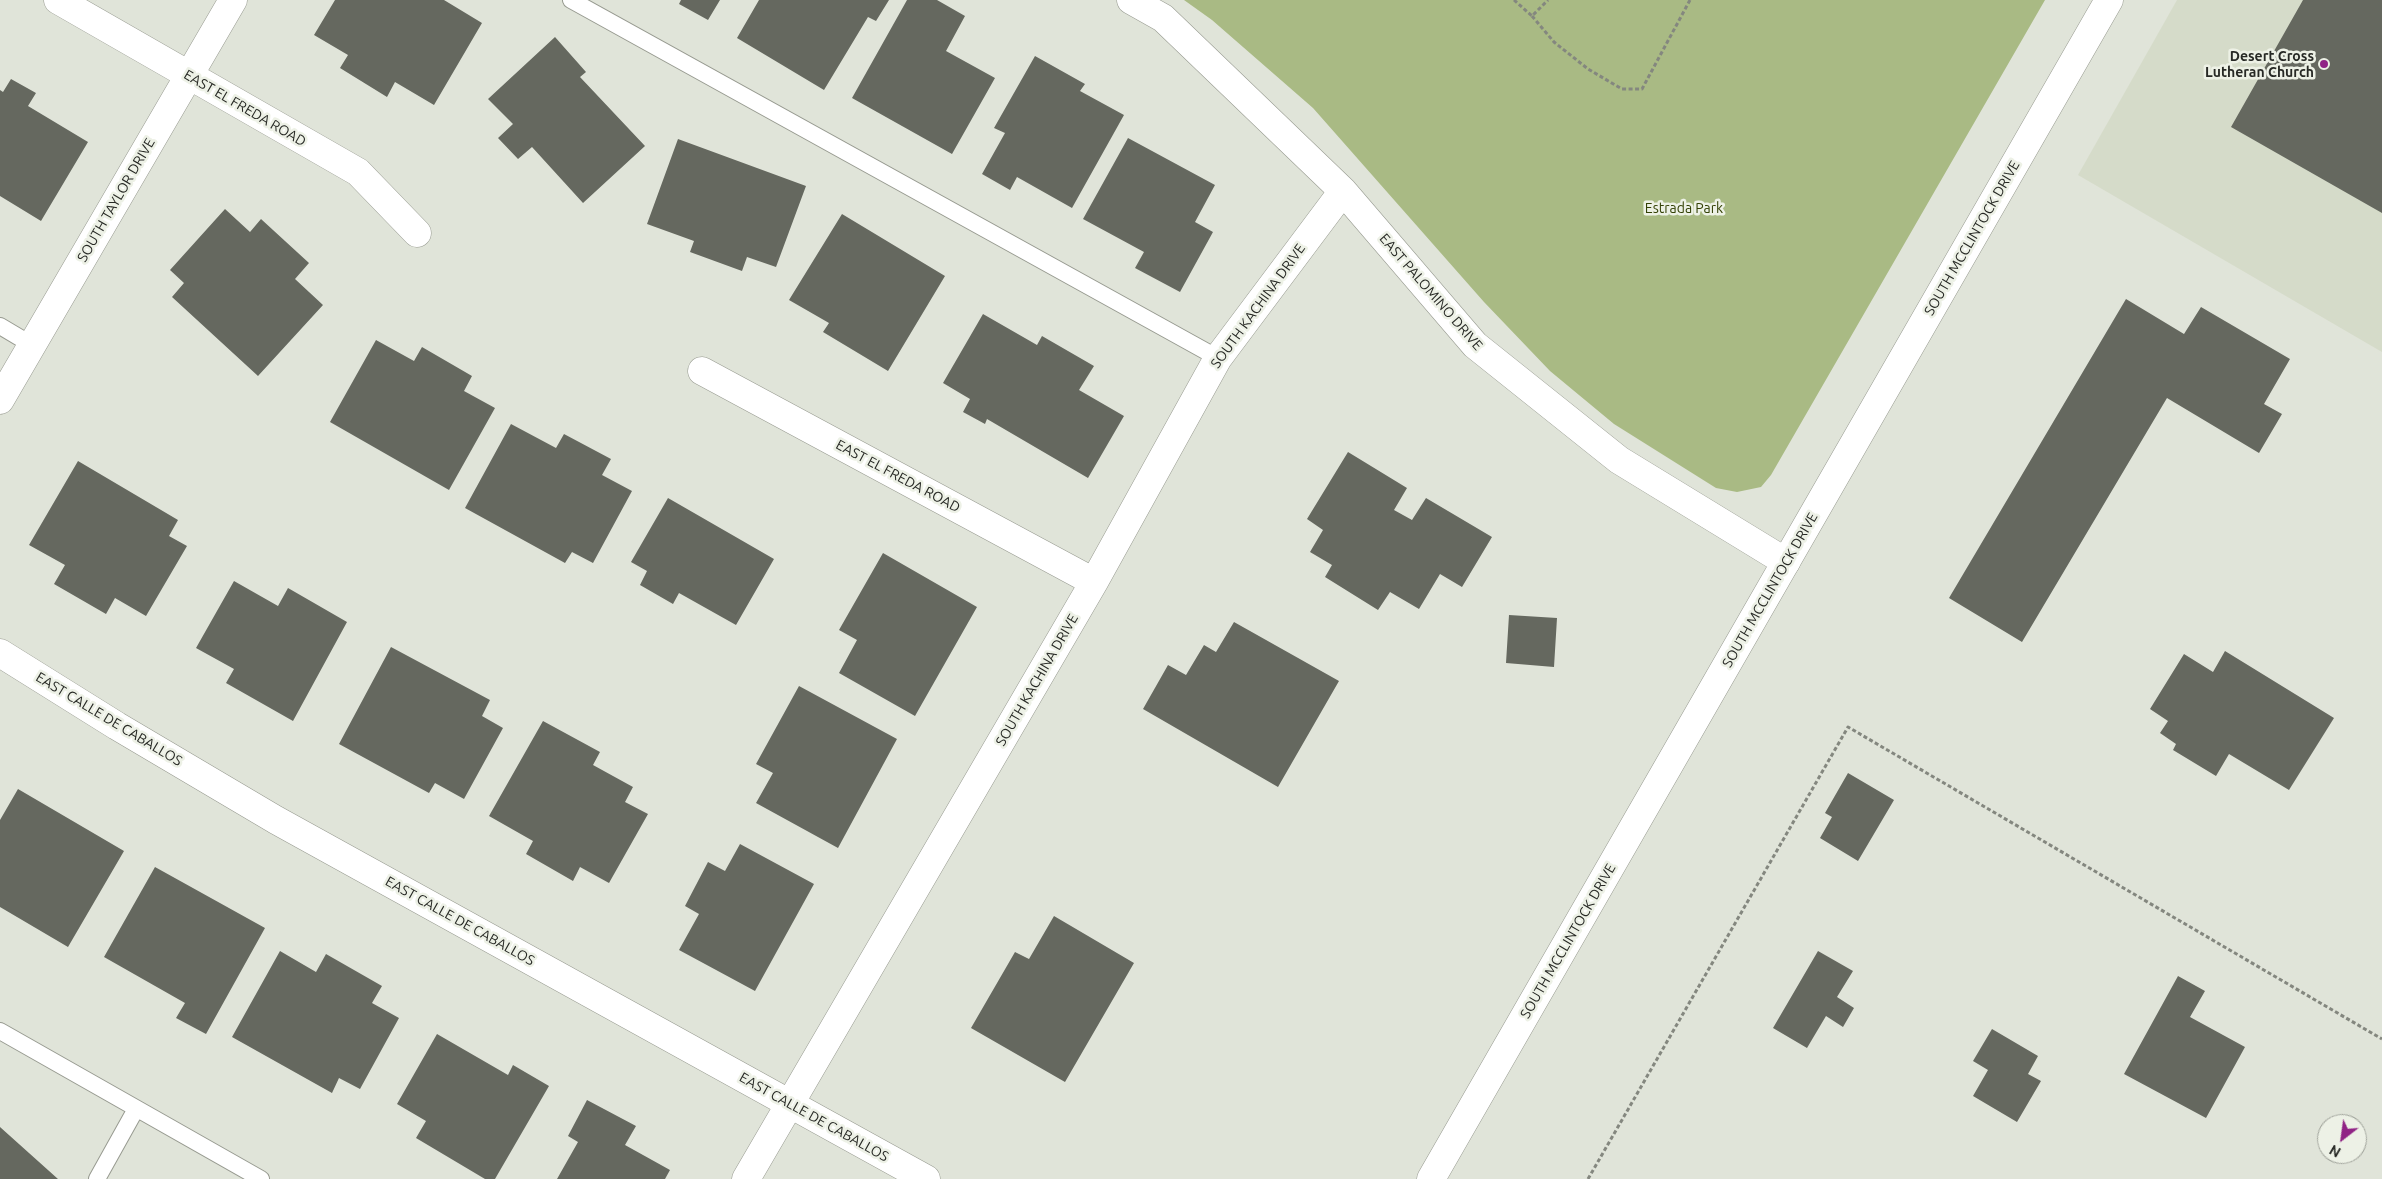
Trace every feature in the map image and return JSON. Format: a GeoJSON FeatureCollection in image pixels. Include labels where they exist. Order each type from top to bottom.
{"type":"FeatureCollection","features":[{"type":"Feature","properties":{"kind":"street","name":"EAST EL FREDA ROAD"},"geometry":{"type":"LineString","coordinates":[[58,0],[358,172],[417,233]]}},
{"type":"Feature","properties":{"kind":"street","name":"SOUTH TAYLOR DRIVE"},"geometry":{"type":"LineString","coordinates":[[0,400],[232,0]]}},
{"type":"Feature","properties":{"kind":"street","name":"EAST PALOMINO DRIVE"},"geometry":{"type":"LineString","coordinates":[[1131,0],[1163,18],[1343,191],[1475,346],[1620,460],[1786,562]]}},
{"type":"Feature","properties":{"kind":"street","name":"SOUTH MCCLINTOCK DRIVE"},"geometry":{"type":"LineString","coordinates":[[1431,1179],[2109,0]]}},
{"type":"Feature","properties":{"kind":"street","name":"SOUTH KACHINA DRIVE"},"geometry":{"type":"LineString","coordinates":[[746,1179],[1094,582],[1218,358],[1343,191]]}},
{"type":"Feature","properties":{"kind":"street","name":"EAST EL FREDA ROAD"},"geometry":{"type":"LineString","coordinates":[[702,371],[1094,582]]}},
{"type":"Feature","properties":{"kind":"street","name":"EAST CALLE DE CABALLOS"},"geometry":{"type":"LineString","coordinates":[[0,653],[109,721],[276,820],[926,1179]]}},
{"type":"Feature","properties":{"kind":"lane"},"geometry":{"type":"LineString","coordinates":[[572,0],[1218,358]]}},
{"type":"Feature","properties":{"kind":"lane"},"geometry":{"type":"LineString","coordinates":[[0,326],[32,345]]}},
{"type":"Feature","properties":{"kind":"lane"},"geometry":{"type":"LineString","coordinates":[[0,1031],[261,1179]]}},
{"type":"Feature","properties":{"kind":"lane"},"geometry":{"type":"LineString","coordinates":[[97,1179],[136,1108]]}},
{"type":"Feature","properties":{"kind":"path"},"geometry":{"type":"LineString","coordinates":[[1514,0],[1532,16],[1554,42],[1588,69],[1622,89],[1642,88],[1690,0]]}},
{"type":"Feature","properties":{"kind":"path"},"geometry":{"type":"LineString","coordinates":[[1532,16],[1548,0]]}},
{"type":"Feature","properties":{"kind":"path"},"geometry":{"type":"LineString","coordinates":[[1588,1179],[1848,727],[2382,1039]]}},
{"type":"Feature","properties":{"kind":"shaded area"},"geometry":{"type":"Polygon","coordinates":[[[2177,0],[2382,0],[2382,352],[2078,175],[2177,0]]]}},
{"type":"Feature","properties":{"kind":"green space","name":"Estrada Park"},"geometry":{"type":"Polygon","coordinates":[[[1184,0],[2045,0],[1771,475],[1761,487],[1737,492],[1716,488],[1614,424],[1550,371],[1484,302],[1313,108],[1212,20],[1184,0]]]}},
{"type":"Feature","properties":{"kind":"building"},"geometry":{"type":"Polygon","coordinates":[[[335,0],[444,0],[482,23],[434,105],[395,82],[387,97],[340,68],[348,55],[314,35],[335,0]]]}},
{"type":"Feature","properties":{"kind":"building"},"geometry":{"type":"Polygon","coordinates":[[[681,0],[720,0],[708,20],[679,4],[681,0]]]}},
{"type":"Feature","properties":{"kind":"building"},"geometry":{"type":"Polygon","coordinates":[[[759,0],[889,0],[876,21],[868,17],[824,90],[737,38],[759,0]]]}},
{"type":"Feature","properties":{"kind":"building"},"geometry":{"type":"Polygon","coordinates":[[[907,0],[937,0],[965,16],[946,51],[995,78],[952,154],[852,98],[907,0]]]}},
{"type":"Feature","properties":{"kind":"building","name":"Desert Cross Lutheran Church"},"geometry":{"type":"Polygon","coordinates":[[[2303,0],[2382,0],[2382,213],[2231,127],[2303,0]]]}},
{"type":"Feature","properties":{"kind":"building"},"geometry":{"type":"Polygon","coordinates":[[[555,37],[586,72],[580,77],[645,146],[583,203],[532,147],[518,159],[498,138],[513,124],[488,99],[555,37]]]}},
{"type":"Feature","properties":{"kind":"building"},"geometry":{"type":"Polygon","coordinates":[[[1035,56],[1085,84],[1080,91],[1124,115],[1072,208],[1017,177],[1010,190],[982,174],[1005,133],[994,128],[1035,56]]]}},
{"type":"Feature","properties":{"kind":"building"},"geometry":{"type":"Polygon","coordinates":[[[11,79],[36,93],[28,106],[88,142],[41,221],[0,196],[0,90],[3,92],[11,79]]]}},
{"type":"Feature","properties":{"kind":"building"},"geometry":{"type":"Polygon","coordinates":[[[1128,138],[1215,185],[1195,222],[1213,232],[1180,292],[1135,268],[1144,252],[1083,219],[1128,138]]]}},
{"type":"Feature","properties":{"kind":"building"},"geometry":{"type":"Polygon","coordinates":[[[678,139],[806,186],[776,267],[747,257],[742,271],[690,252],[694,241],[647,224],[678,139]]]}},
{"type":"Feature","properties":{"kind":"building"},"geometry":{"type":"Polygon","coordinates":[[[225,209],[250,232],[261,219],[309,263],[295,279],[323,305],[258,376],[172,297],[184,283],[170,270],[225,209]]]}},
{"type":"Feature","properties":{"kind":"building"},"geometry":{"type":"Polygon","coordinates":[[[842,214],[945,276],[888,371],[823,332],[829,323],[789,300],[842,214]]]}},
{"type":"Feature","properties":{"kind":"building"},"geometry":{"type":"Polygon","coordinates":[[[2126,299],[2184,334],[2201,307],[2290,359],[2264,404],[2282,414],[2259,453],[2167,398],[2022,642],[1949,598],[2126,299]]]}},
{"type":"Feature","properties":{"kind":"building"},"geometry":{"type":"Polygon","coordinates":[[[983,314],[1037,345],[1042,336],[1094,366],[1079,390],[1124,416],[1088,478],[987,419],[985,424],[963,412],[970,399],[943,383],[983,314]]]}},
{"type":"Feature","properties":{"kind":"building"},"geometry":{"type":"Polygon","coordinates":[[[376,340],[414,361],[422,347],[472,376],[464,391],[495,408],[449,490],[330,422],[376,340]]]}},
{"type":"Feature","properties":{"kind":"building"},"geometry":{"type":"Polygon","coordinates":[[[511,424],[556,448],[564,434],[611,459],[602,475],[632,491],[593,563],[572,552],[565,563],[465,508],[511,424]]]}},
{"type":"Feature","properties":{"kind":"building"},"geometry":{"type":"Polygon","coordinates":[[[1348,452],[1407,488],[1394,510],[1412,520],[1426,498],[1492,537],[1462,587],[1440,574],[1419,609],[1390,592],[1378,610],[1325,577],[1332,565],[1310,552],[1323,530],[1307,519],[1348,452]]]}},
{"type":"Feature","properties":{"kind":"building"},"geometry":{"type":"Polygon","coordinates":[[[78,461],[178,520],[169,536],[187,546],[146,616],[115,598],[106,614],[54,584],[65,565],[29,545],[78,461]]]}},
{"type":"Feature","properties":{"kind":"building"},"geometry":{"type":"Polygon","coordinates":[[[668,498],[774,559],[736,625],[679,593],[673,604],[640,585],[647,571],[631,562],[668,498]]]}},
{"type":"Feature","properties":{"kind":"building"},"geometry":{"type":"Polygon","coordinates":[[[883,553],[977,607],[915,716],[839,673],[857,640],[839,630],[883,553]]]}},
{"type":"Feature","properties":{"kind":"building"},"geometry":{"type":"Polygon","coordinates":[[[234,581],[278,606],[288,588],[347,622],[293,721],[226,683],[234,669],[196,648],[234,581]]]}},
{"type":"Feature","properties":{"kind":"building"},"geometry":{"type":"Polygon","coordinates":[[[1509,615],[1557,618],[1554,667],[1506,663],[1509,615]]]}},
{"type":"Feature","properties":{"kind":"building"},"geometry":{"type":"Polygon","coordinates":[[[1234,622],[1339,681],[1278,787],[1143,709],[1168,665],[1186,675],[1204,645],[1216,652],[1234,622]]]}},
{"type":"Feature","properties":{"kind":"building"},"geometry":{"type":"Polygon","coordinates":[[[391,647],[490,700],[482,716],[503,728],[464,799],[435,783],[429,793],[339,744],[391,647]]]}},
{"type":"Feature","properties":{"kind":"building"},"geometry":{"type":"Polygon","coordinates":[[[2225,651],[2334,718],[2289,790],[2229,754],[2216,776],[2173,750],[2176,744],[2160,733],[2168,721],[2150,709],[2184,654],[2213,672],[2225,651]]]}},
{"type":"Feature","properties":{"kind":"building"},"geometry":{"type":"Polygon","coordinates":[[[799,686],[897,739],[838,848],[756,803],[773,773],[756,764],[799,686]]]}},
{"type":"Feature","properties":{"kind":"building"},"geometry":{"type":"Polygon","coordinates":[[[543,721],[600,752],[593,765],[633,787],[625,802],[648,814],[609,883],[580,867],[573,881],[526,854],[533,841],[489,816],[543,721]]]}},
{"type":"Feature","properties":{"kind":"building"},"geometry":{"type":"Polygon","coordinates":[[[1848,773],[1894,800],[1858,861],[1820,838],[1832,817],[1825,813],[1848,773]]]}},
{"type":"Feature","properties":{"kind":"building"},"geometry":{"type":"Polygon","coordinates":[[[18,789],[124,851],[68,947],[0,907],[0,820],[18,789]]]}},
{"type":"Feature","properties":{"kind":"building"},"geometry":{"type":"Polygon","coordinates":[[[740,844],[814,884],[755,991],[679,950],[699,914],[685,906],[708,862],[725,871],[740,844]]]}},
{"type":"Feature","properties":{"kind":"building"},"geometry":{"type":"Polygon","coordinates":[[[155,867],[265,928],[206,1034],[176,1018],[185,1003],[104,957],[155,867]]]}},
{"type":"Feature","properties":{"kind":"building"},"geometry":{"type":"Polygon","coordinates":[[[1054,916],[1134,963],[1065,1082],[971,1028],[1015,952],[1029,959],[1054,916]]]}},
{"type":"Feature","properties":{"kind":"building"},"geometry":{"type":"Polygon","coordinates":[[[280,951],[316,972],[326,954],[382,986],[372,1003],[399,1018],[360,1089],[339,1078],[332,1093],[232,1037],[280,951]]]}},
{"type":"Feature","properties":{"kind":"building"},"geometry":{"type":"Polygon","coordinates":[[[1818,951],[1853,971],[1837,997],[1854,1008],[1843,1027],[1826,1016],[1807,1048],[1773,1028],[1818,951]]]}},
{"type":"Feature","properties":{"kind":"building"},"geometry":{"type":"Polygon","coordinates":[[[2178,976],[2205,991],[2190,1017],[2245,1047],[2206,1118],[2124,1074],[2178,976]]]}},
{"type":"Feature","properties":{"kind":"building"},"geometry":{"type":"Polygon","coordinates":[[[1992,1029],[2038,1056],[2028,1074],[2041,1081],[2017,1122],[1973,1096],[1988,1070],[1973,1061],[1992,1029]]]}},
{"type":"Feature","properties":{"kind":"building"},"geometry":{"type":"Polygon","coordinates":[[[437,1034],[508,1075],[513,1065],[549,1086],[495,1179],[485,1179],[416,1138],[426,1121],[397,1104],[437,1034]]]}},
{"type":"Feature","properties":{"kind":"building"},"geometry":{"type":"Polygon","coordinates":[[[587,1100],[636,1126],[625,1145],[670,1170],[665,1179],[557,1179],[578,1142],[568,1136],[587,1100]]]}},
{"type":"Feature","properties":{"kind":"building"},"geometry":{"type":"Polygon","coordinates":[[[0,1127],[58,1179],[0,1179],[0,1127]]]}},
{"type":"Feature","properties":{"kind":"place","name":"Desert Cross Lutheran Church"},"geometry":{"type":"Point","coordinates":[2324,64]}}]}
